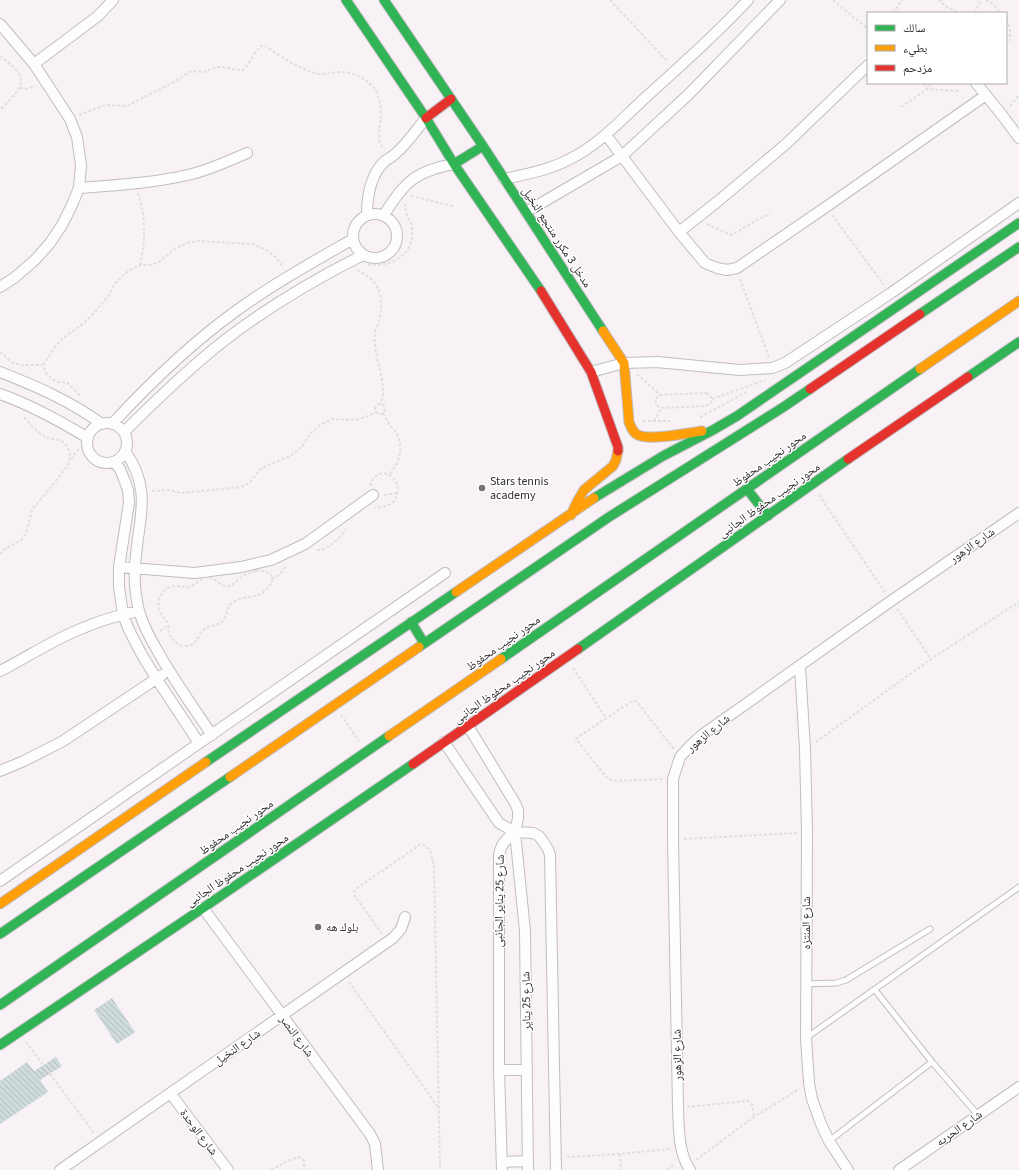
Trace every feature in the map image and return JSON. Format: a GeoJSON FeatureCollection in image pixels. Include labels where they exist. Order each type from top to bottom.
{"type":"FeatureCollection","features":[{"type":"Feature","properties":{"kind":"street"},"geometry":{"type":"LineString","coordinates":[[34,64],[98,16],[113,0]]}},
{"type":"Feature","properties":{"kind":"street"},"geometry":{"type":"LineString","coordinates":[[346,0],[426,118],[454,164],[545,297],[591,372],[618,447],[618,457],[614,465],[582,492],[571,515]]}},
{"type":"Feature","properties":{"kind":"street","name":"مدخل 3 مكرر منتجع النخيل"},"geometry":{"type":"LineString","coordinates":[[384,0],[483,146],[624,363],[629,422],[633,430],[638,435],[649,437],[713,430]]}},
{"type":"Feature","properties":{"kind":"street"},"geometry":{"type":"LineString","coordinates":[[504,179],[542,171],[557,166],[589,149],[676,71],[748,0]]}},
{"type":"Feature","properties":{"kind":"street"},"geometry":{"type":"LineString","coordinates":[[526,212],[622,156],[689,94],[780,0]]}},
{"type":"Feature","properties":{"kind":"street"},"geometry":{"type":"LineString","coordinates":[[0,24],[34,64],[70,119],[77,137],[81,165],[79,188],[62,225],[50,243],[35,260],[14,278],[0,287]]}},
{"type":"Feature","properties":{"kind":"street"},"geometry":{"type":"LineString","coordinates":[[679,232],[786,144],[867,66]]}},
{"type":"Feature","properties":{"kind":"street"},"geometry":{"type":"LineString","coordinates":[[977,84],[1019,138]]}},
{"type":"Feature","properties":{"kind":"street"},"geometry":{"type":"LineString","coordinates":[[606,135],[679,232],[705,263],[727,270],[736,268],[986,95]]}},
{"type":"Feature","properties":{"kind":"street"},"geometry":{"type":"LineString","coordinates":[[366,215],[366,201],[369,189],[378,170],[411,137],[426,118],[451,99]]}},
{"type":"Feature","properties":{"kind":"street"},"geometry":{"type":"LineString","coordinates":[[384,215],[405,185],[411,180],[441,166],[454,164],[483,146]]}},
{"type":"Feature","properties":{"kind":"street"},"geometry":{"type":"LineString","coordinates":[[79,188],[137,184],[194,174],[247,153]]}},
{"type":"Feature","properties":{"kind":"street"},"geometry":{"type":"LineString","coordinates":[[591,372],[624,363],[657,362],[740,370],[772,368],[785,363],[891,294],[1019,203]]}},
{"type":"Feature","properties":{"kind":"street"},"geometry":{"type":"LineString","coordinates":[[366,215],[384,215],[391,220],[396,227],[398,235],[397,243],[387,256],[371,258],[363,255],[358,251],[353,239],[353,232],[356,225],[360,219],[366,215]]}},
{"type":"Feature","properties":{"kind":"street"},"geometry":{"type":"LineString","coordinates":[[0,904],[411,622],[604,492],[663,456],[737,416],[1019,223]]}},
{"type":"Feature","properties":{"kind":"street"},"geometry":{"type":"LineString","coordinates":[[0,372],[32,384],[107,424],[120,428],[124,432],[127,445],[120,458],[114,462],[106,463],[98,461],[91,455],[88,443],[91,432],[96,427],[107,424],[187,350],[236,311],[287,276],[353,239]]}},
{"type":"Feature","properties":{"kind":"street"},"geometry":{"type":"LineString","coordinates":[[0,934],[609,517],[782,408],[1019,247]]}},
{"type":"Feature","properties":{"kind":"street"},"geometry":{"type":"LineString","coordinates":[[124,432],[188,372],[235,332],[304,286],[353,262],[363,255]]}},
{"type":"Feature","properties":{"kind":"street","name":"محور نجيب محفوظ"},"geometry":{"type":"LineString","coordinates":[[0,1005],[1019,301]]}},
{"type":"Feature","properties":{"kind":"street","name":"محور نجيب محفوظ الجانبى"},"geometry":{"type":"LineString","coordinates":[[0,1045],[468,726],[812,484],[1019,342]]}},
{"type":"Feature","properties":{"kind":"street"},"geometry":{"type":"LineString","coordinates":[[816,362],[859,356]]}},
{"type":"Feature","properties":{"kind":"street"},"geometry":{"type":"LineString","coordinates":[[0,394],[15,399],[53,417],[88,443]]}},
{"type":"Feature","properties":{"kind":"street"},"geometry":{"type":"LineString","coordinates":[[125,451],[137,470],[142,491],[135,568],[139,611],[168,670],[212,734]]}},
{"type":"Feature","properties":{"kind":"street"},"geometry":{"type":"LineString","coordinates":[[114,462],[120,469],[124,479],[128,490],[129,503],[119,567],[119,587],[123,615],[142,655],[199,742]]}},
{"type":"Feature","properties":{"kind":"street"},"geometry":{"type":"LineString","coordinates":[[747,489],[768,516]]}},
{"type":"Feature","properties":{"kind":"street"},"geometry":{"type":"LineString","coordinates":[[119,567],[195,574],[241,567],[271,560],[305,544],[373,496]]}},
{"type":"Feature","properties":{"kind":"street","name":"شارع الزهور"},"geometry":{"type":"LineString","coordinates":[[688,1168],[681,1148],[678,1108],[673,779],[680,757],[702,735],[800,667],[891,601],[1019,513]]}},
{"type":"Feature","properties":{"kind":"street"},"geometry":{"type":"LineString","coordinates":[[0,881],[445,573]]}},
{"type":"Feature","properties":{"kind":"street"},"geometry":{"type":"LineString","coordinates":[[0,671],[66,635],[84,627],[139,611]]}},
{"type":"Feature","properties":{"kind":"street"},"geometry":{"type":"LineString","coordinates":[[411,622],[424,643]]}},
{"type":"Feature","properties":{"kind":"street","name":"شارع المنتزه"},"geometry":{"type":"LineString","coordinates":[[800,667],[805,749],[806,1038],[809,1083],[812,1099],[821,1124],[829,1141],[848,1170]]}},
{"type":"Feature","properties":{"kind":"street"},"geometry":{"type":"LineString","coordinates":[[0,770],[24,762],[63,741],[168,670]]}},
{"type":"Feature","properties":{"kind":"street","name":"شارع 25 يناير"},"geometry":{"type":"LineString","coordinates":[[468,726],[518,810],[515,832],[525,931],[528,1165]]}},
{"type":"Feature","properties":{"kind":"street"},"geometry":{"type":"LineString","coordinates":[[444,742],[499,823],[515,832],[533,833],[539,836],[548,849],[550,855],[556,1170]]}},
{"type":"Feature","properties":{"kind":"street","name":"شارع 25 يناير الجانبى"},"geometry":{"type":"LineString","coordinates":[[502,1166],[499,1070],[499,855],[500,848],[504,842],[515,832]]}},
{"type":"Feature","properties":{"kind":"street"},"geometry":{"type":"LineString","coordinates":[[0,873],[19,868]]}},
{"type":"Feature","properties":{"kind":"street","name":"شارع النصر"},"geometry":{"type":"LineString","coordinates":[[203,908],[370,1134],[375,1144],[378,1170]]}},
{"type":"Feature","properties":{"kind":"street","name":"شارع النخيل"},"geometry":{"type":"LineString","coordinates":[[60,1170],[393,938],[401,929],[405,917]]}},
{"type":"Feature","properties":{"kind":"street"},"geometry":{"type":"LineString","coordinates":[[0,1039],[18,1032]]}},
{"type":"Feature","properties":{"kind":"street"},"geometry":{"type":"LineString","coordinates":[[499,1070],[527,1070]]}},
{"type":"Feature","properties":{"kind":"street","name":"شارع الحريه"},"geometry":{"type":"LineString","coordinates":[[899,1170],[1019,1087]]}},
{"type":"Feature","properties":{"kind":"street","name":"شارع الوحدة"},"geometry":{"type":"LineString","coordinates":[[171,1094],[228,1170]]}},
{"type":"Feature","properties":{"kind":"street"},"geometry":{"type":"LineString","coordinates":[[502,1166],[528,1165]]}},
{"type":"Feature","properties":{"kind":"lane"},"geometry":{"type":"LineString","coordinates":[[806,1038],[1019,887]]}},
{"type":"Feature","properties":{"kind":"lane"},"geometry":{"type":"LineString","coordinates":[[806,984],[836,983],[846,980],[930,928]]}},
{"type":"Feature","properties":{"kind":"lane"},"geometry":{"type":"LineString","coordinates":[[875,990],[932,1062],[978,1115]]}},
{"type":"Feature","properties":{"kind":"lane"},"geometry":{"type":"LineString","coordinates":[[829,1141],[932,1062]]}},
{"type":"Feature","properties":{"kind":"path"},"geometry":{"type":"LineString","coordinates":[[610,0],[676,71]]}},
{"type":"Feature","properties":{"kind":"path"},"geometry":{"type":"LineString","coordinates":[[833,0],[867,28]]}},
{"type":"Feature","properties":{"kind":"path"},"geometry":{"type":"LineString","coordinates":[[894,12],[902,0]]}},
{"type":"Feature","properties":{"kind":"path"},"geometry":{"type":"LineString","coordinates":[[942,0],[940,1],[946,7],[958,12]]}},
{"type":"Feature","properties":{"kind":"path"},"geometry":{"type":"LineString","coordinates":[[975,12],[981,0]]}},
{"type":"Feature","properties":{"kind":"path"},"geometry":{"type":"LineString","coordinates":[[986,0],[999,12]]}},
{"type":"Feature","properties":{"kind":"path"},"geometry":{"type":"LineString","coordinates":[[1007,22],[1010,29],[1010,41]]}},
{"type":"Feature","properties":{"kind":"path"},"geometry":{"type":"LineString","coordinates":[[70,119],[106,105],[127,106],[174,82],[191,71],[204,72],[217,67],[243,70],[260,46],[264,45],[281,58],[304,69],[320,74],[338,72],[352,73],[366,80],[376,90],[381,105],[382,113],[379,140],[384,148],[395,154]]}},
{"type":"Feature","properties":{"kind":"path"},"geometry":{"type":"LineString","coordinates":[[0,56],[19,72],[21,82],[19,88],[0,110]]}},
{"type":"Feature","properties":{"kind":"path"},"geometry":{"type":"LineString","coordinates":[[19,88],[26,89],[46,82]]}},
{"type":"Feature","properties":{"kind":"path"},"geometry":{"type":"LineString","coordinates":[[924,84],[927,89]]}},
{"type":"Feature","properties":{"kind":"path"},"geometry":{"type":"LineString","coordinates":[[901,107],[927,89],[930,84]]}},
{"type":"Feature","properties":{"kind":"path"},"geometry":{"type":"LineString","coordinates":[[927,89],[959,91]]}},
{"type":"Feature","properties":{"kind":"path"},"geometry":{"type":"LineString","coordinates":[[1002,115],[1019,95]]}},
{"type":"Feature","properties":{"kind":"path"},"geometry":{"type":"LineString","coordinates":[[137,184],[143,213],[144,233],[143,254],[140,265]]}},
{"type":"Feature","properties":{"kind":"path"},"geometry":{"type":"LineString","coordinates":[[353,262],[380,265],[396,261],[402,256],[411,242],[413,234],[405,203],[410,195],[453,206]]}},
{"type":"Feature","properties":{"kind":"path"},"geometry":{"type":"LineString","coordinates":[[826,207],[891,294]]}},
{"type":"Feature","properties":{"kind":"path"},"geometry":{"type":"LineString","coordinates":[[696,219],[731,235],[770,213]]}},
{"type":"Feature","properties":{"kind":"path"},"geometry":{"type":"LineString","coordinates":[[43,365],[55,347],[92,315],[109,295],[114,285],[121,277],[140,265],[150,265],[159,262],[176,248],[187,243],[199,241],[252,244],[260,247],[280,261],[287,276]]}},
{"type":"Feature","properties":{"kind":"path"},"geometry":{"type":"LineString","coordinates":[[353,262],[358,270],[374,282],[379,289],[381,297],[382,306],[375,332],[377,358],[384,390],[381,404]]}},
{"type":"Feature","properties":{"kind":"path"},"geometry":{"type":"LineString","coordinates":[[624,363],[660,395],[706,393],[711,396],[712,399]]}},
{"type":"Feature","properties":{"kind":"path"},"geometry":{"type":"LineString","coordinates":[[660,395],[657,397],[656,403],[657,406],[661,408],[706,406],[711,403],[712,399],[770,378]]}},
{"type":"Feature","properties":{"kind":"path"},"geometry":{"type":"LineString","coordinates":[[376,412],[375,407],[381,404]]}},
{"type":"Feature","properties":{"kind":"path"},"geometry":{"type":"LineString","coordinates":[[381,404],[385,408],[383,413],[399,438],[400,446],[398,462],[389,475]]}},
{"type":"Feature","properties":{"kind":"path"},"geometry":{"type":"LineString","coordinates":[[654,421],[661,408]]}},
{"type":"Feature","properties":{"kind":"path"},"geometry":{"type":"LineString","coordinates":[[142,491],[169,490],[181,493],[242,487],[250,483],[262,468],[290,456],[298,450],[310,434],[320,425],[332,419],[355,420],[376,412],[378,414],[383,413]]}},
{"type":"Feature","properties":{"kind":"path"},"geometry":{"type":"LineString","coordinates":[[22,414],[44,437],[59,440],[66,445],[69,451],[70,460]]}},
{"type":"Feature","properties":{"kind":"path"},"geometry":{"type":"LineString","coordinates":[[0,554],[21,540],[26,533],[32,510],[67,467],[76,452],[88,443]]}},
{"type":"Feature","properties":{"kind":"path"},"geometry":{"type":"LineString","coordinates":[[812,484],[931,659]]}},
{"type":"Feature","properties":{"kind":"path"},"geometry":{"type":"LineString","coordinates":[[373,496],[398,493]]}},
{"type":"Feature","properties":{"kind":"path"},"geometry":{"type":"LineString","coordinates":[[265,571],[271,575],[272,578],[272,582],[268,588],[259,595],[238,599],[231,603],[225,618],[219,624],[206,628],[200,633],[198,640],[193,645],[179,645],[172,639],[168,625],[161,614],[158,605],[158,598],[168,588],[175,585],[188,587],[204,578],[210,578],[222,585],[228,586],[237,582],[248,573],[265,571]]}},
{"type":"Feature","properties":{"kind":"path"},"geometry":{"type":"LineString","coordinates":[[805,749],[931,659],[1019,602]]}},
{"type":"Feature","properties":{"kind":"path"},"geometry":{"type":"LineString","coordinates":[[566,657],[606,718]]}},
{"type":"Feature","properties":{"kind":"path"},"geometry":{"type":"LineString","coordinates":[[673,779],[614,781],[607,778],[576,739],[631,702],[636,701],[680,757]]}},
{"type":"Feature","properties":{"kind":"path"},"geometry":{"type":"LineString","coordinates":[[334,705],[367,752]]}},
{"type":"Feature","properties":{"kind":"path"},"geometry":{"type":"LineString","coordinates":[[673,840],[806,832]]}},
{"type":"Feature","properties":{"kind":"path"},"geometry":{"type":"LineString","coordinates":[[387,942],[355,896],[354,892],[357,888],[414,848],[424,844],[432,855],[434,867],[440,1170]]}},
{"type":"Feature","properties":{"kind":"path"},"geometry":{"type":"LineString","coordinates":[[343,973],[439,1107]]}},
{"type":"Feature","properties":{"kind":"path"},"geometry":{"type":"LineString","coordinates":[[18,1032],[101,1142]]}},
{"type":"Feature","properties":{"kind":"path"},"geometry":{"type":"LineString","coordinates":[[688,1168],[754,1117],[809,1083]]}},
{"type":"Feature","properties":{"kind":"path"},"geometry":{"type":"LineString","coordinates":[[678,1108],[748,1101],[751,1102],[754,1117]]}},
{"type":"Feature","properties":{"kind":"path"},"geometry":{"type":"LineString","coordinates":[[556,1158],[681,1148]]}},
{"type":"Feature","properties":{"kind":"path"},"geometry":{"type":"LineString","coordinates":[[620,1154],[621,1170]]}},
{"type":"Feature","properties":{"kind":"path"},"geometry":{"type":"LineString","coordinates":[[271,1170],[299,1157],[304,1160],[304,1170]]}},
{"type":"Feature","properties":{"kind":"building"},"geometry":{"type":"Polygon","coordinates":[[[112,998],[135,1032],[117,1044],[94,1010],[112,998]]]}},
{"type":"Feature","properties":{"kind":"building"},"geometry":{"type":"Polygon","coordinates":[[[56,1057],[62,1066],[40,1080],[48,1092],[0,1124],[0,1081],[27,1062],[34,1071],[56,1057]]]}},
{"type":"Feature","properties":{"kind":"traffic: fast"},"geometry":{"type":"LineString","coordinates":[[346,0],[426,118],[454,164],[541,291]]}},
{"type":"Feature","properties":{"kind":"traffic: fast"},"geometry":{"type":"LineString","coordinates":[[384,0],[483,146],[603,331]]}},
{"type":"Feature","properties":{"kind":"traffic: fast"},"geometry":{"type":"LineString","coordinates":[[454,164],[483,146]]}},
{"type":"Feature","properties":{"kind":"traffic: fast"},"geometry":{"type":"LineString","coordinates":[[594,498],[663,456],[737,416],[1019,223]]}},
{"type":"Feature","properties":{"kind":"traffic: fast"},"geometry":{"type":"LineString","coordinates":[[920,314],[1019,247]]}},
{"type":"Feature","properties":{"kind":"traffic: fast"},"geometry":{"type":"LineString","coordinates":[[968,377],[1019,342]]}},
{"type":"Feature","properties":{"kind":"traffic: fast"},"geometry":{"type":"LineString","coordinates":[[501,659],[920,369]]}},
{"type":"Feature","properties":{"kind":"traffic: fast"},"geometry":{"type":"LineString","coordinates":[[419,647],[609,517],[810,389]]}},
{"type":"Feature","properties":{"kind":"traffic: fast"},"geometry":{"type":"LineString","coordinates":[[578,649],[848,459]]}},
{"type":"Feature","properties":{"kind":"traffic: fast"},"geometry":{"type":"LineString","coordinates":[[747,489],[768,516]]}},
{"type":"Feature","properties":{"kind":"traffic: fast"},"geometry":{"type":"LineString","coordinates":[[206,762],[456,592]]}},
{"type":"Feature","properties":{"kind":"traffic: fast"},"geometry":{"type":"LineString","coordinates":[[411,622],[424,643]]}},
{"type":"Feature","properties":{"kind":"traffic: fast"},"geometry":{"type":"LineString","coordinates":[[0,1005],[389,736]]}},
{"type":"Feature","properties":{"kind":"traffic: fast"},"geometry":{"type":"LineString","coordinates":[[0,1045],[413,764]]}},
{"type":"Feature","properties":{"kind":"traffic: fast"},"geometry":{"type":"LineString","coordinates":[[0,934],[230,777]]}},
{"type":"Feature","properties":{"kind":"traffic: slow"},"geometry":{"type":"LineString","coordinates":[[920,369],[1019,301]]}},
{"type":"Feature","properties":{"kind":"traffic: slow"},"geometry":{"type":"LineString","coordinates":[[603,331],[624,363],[629,422],[632,430],[638,435],[644,437],[669,436],[702,431]]}},
{"type":"Feature","properties":{"kind":"traffic: slow"},"geometry":{"type":"LineString","coordinates":[[571,515],[584,490],[613,466],[618,451]]}},
{"type":"Feature","properties":{"kind":"traffic: slow"},"geometry":{"type":"LineString","coordinates":[[456,592],[594,498]]}},
{"type":"Feature","properties":{"kind":"traffic: slow"},"geometry":{"type":"LineString","coordinates":[[230,777],[419,647]]}},
{"type":"Feature","properties":{"kind":"traffic: slow"},"geometry":{"type":"LineString","coordinates":[[389,736],[501,659]]}},
{"type":"Feature","properties":{"kind":"traffic: slow"},"geometry":{"type":"LineString","coordinates":[[0,904],[206,762]]}},
{"type":"Feature","properties":{"kind":"traffic: jam"},"geometry":{"type":"LineString","coordinates":[[426,118],[451,99]]}},
{"type":"Feature","properties":{"kind":"traffic: jam"},"geometry":{"type":"LineString","coordinates":[[541,291],[591,372],[618,447],[618,451]]}},
{"type":"Feature","properties":{"kind":"traffic: jam"},"geometry":{"type":"LineString","coordinates":[[810,389],[920,314]]}},
{"type":"Feature","properties":{"kind":"traffic: jam"},"geometry":{"type":"LineString","coordinates":[[848,459],[968,377]]}},
{"type":"Feature","properties":{"kind":"traffic: jam"},"geometry":{"type":"LineString","coordinates":[[413,764],[578,649]]}},
{"type":"Feature","properties":{"kind":"place","name":"Stars tennis academy"},"geometry":{"type":"Point","coordinates":[482,488]}},
{"type":"Feature","properties":{"kind":"place","name":"بلوك هه"},"geometry":{"type":"Point","coordinates":[318,927]}}]}
